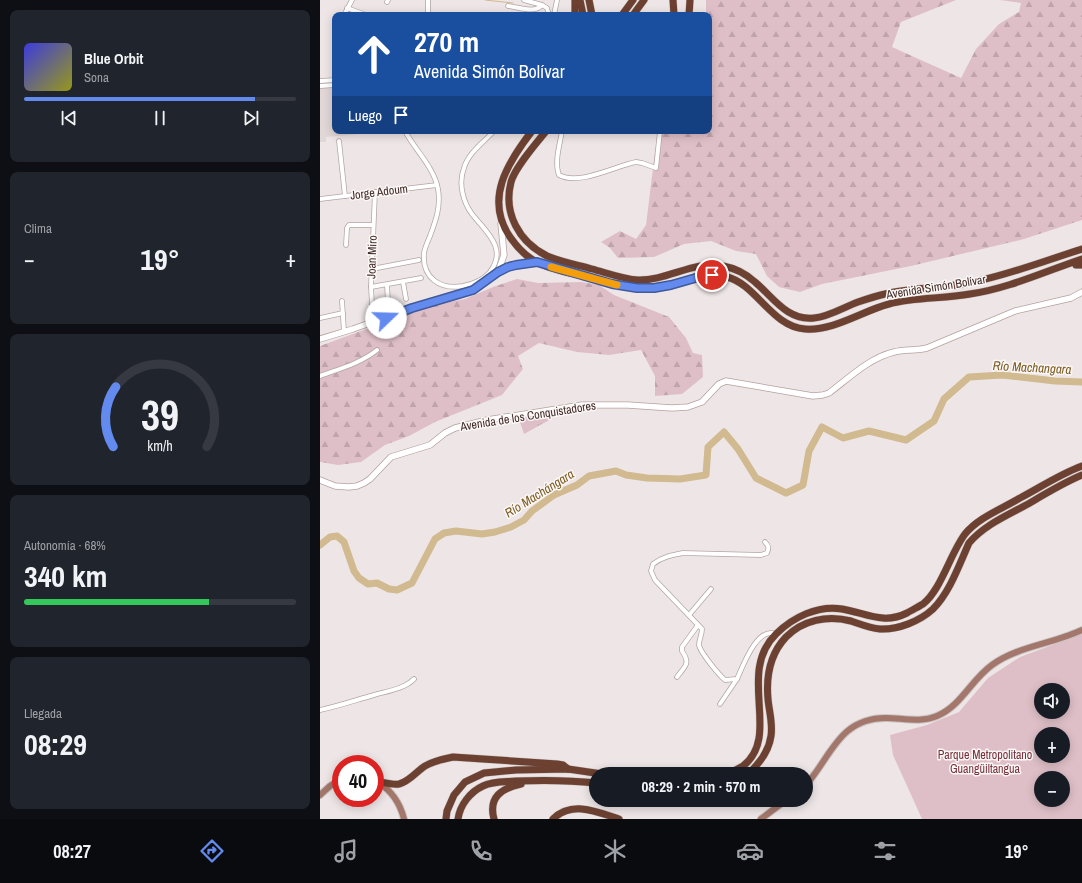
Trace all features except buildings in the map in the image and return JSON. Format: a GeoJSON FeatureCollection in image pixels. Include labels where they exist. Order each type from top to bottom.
{"type":"FeatureCollection","features":[{"type":"Feature","properties":{"kind":"highway"},"geometry":{"type":"LineString","coordinates":[[575,0],[575,12]]}},
{"type":"Feature","properties":{"kind":"highway"},"geometry":{"type":"LineString","coordinates":[[580,0],[582,12]]}},
{"type":"Feature","properties":{"kind":"highway"},"geometry":{"type":"LineString","coordinates":[[589,0],[591,12]]}},
{"type":"Feature","properties":{"kind":"highway"},"geometry":{"type":"LineString","coordinates":[[624,12],[633,0]]}},
{"type":"Feature","properties":{"kind":"highway"},"geometry":{"type":"LineString","coordinates":[[635,12],[644,0]]}},
{"type":"Feature","properties":{"kind":"highway"},"geometry":{"type":"LineString","coordinates":[[673,0],[674,12]]}},
{"type":"Feature","properties":{"kind":"highway"},"geometry":{"type":"LineString","coordinates":[[689,12],[690,0]]}},
{"type":"Feature","properties":{"kind":"highway","name":"Avenida Simón Bolívar"},"geometry":{"type":"LineString","coordinates":[[530,134],[507,167],[500,185],[498,201],[501,220],[506,231],[515,244],[525,254],[537,262],[612,284],[637,288],[654,288],[712,275],[727,277],[739,282],[779,318],[793,326],[805,329],[832,325],[866,311],[889,304],[970,294],[996,288],[1082,259]]}},
{"type":"Feature","properties":{"kind":"highway","name":"Avenida Simón Bolívar"},"geometry":{"type":"LineString","coordinates":[[544,134],[517,169],[512,179],[508,196],[511,216],[516,227],[522,236],[534,247],[549,256],[565,262],[637,280],[652,279],[706,266],[720,266],[734,269],[755,281],[788,313],[801,318],[815,318],[859,301],[886,294],[967,284],[998,276],[1082,249]]}},
{"type":"Feature","properties":{"kind":"highway"},"geometry":{"type":"LineString","coordinates":[[1052,269],[1080,265]]}},
{"type":"Feature","properties":{"kind":"highway"},"geometry":{"type":"LineString","coordinates":[[740,767],[751,758],[757,748],[760,736],[757,688],[758,672],[763,654],[776,634],[797,618],[811,612],[824,609],[841,609],[876,618],[892,618],[905,614],[923,603],[934,590],[956,546],[966,533],[979,521],[1047,482],[1082,466]]}},
{"type":"Feature","properties":{"kind":"highway"},"geometry":{"type":"LineString","coordinates":[[755,767],[762,759],[771,737],[771,720],[767,681],[770,664],[778,648],[786,637],[798,628],[815,620],[833,618],[881,629],[897,627],[916,621],[932,610],[942,598],[969,543],[975,535],[1004,517],[1082,475]]}},
{"type":"Feature","properties":{"kind":"highway"},"geometry":{"type":"LineString","coordinates":[[384,782],[399,784],[438,760],[453,758],[563,765],[568,769]]}},
{"type":"Feature","properties":{"kind":"highway"},"geometry":{"type":"LineString","coordinates":[[446,819],[447,811],[454,795],[465,782],[484,773],[516,770],[568,769],[589,772]]}},
{"type":"Feature","properties":{"kind":"highway"},"geometry":{"type":"LineString","coordinates":[[494,819],[493,805],[498,794],[503,790],[518,785],[540,780]]}},
{"type":"Feature","properties":{"kind":"highway"},"geometry":{"type":"LineString","coordinates":[[458,819],[465,800],[474,791],[484,785],[494,782],[540,780],[589,782]]}},
{"type":"Feature","properties":{"kind":"highway"},"geometry":{"type":"LineString","coordinates":[[553,819],[568,809],[576,808],[585,809],[619,819]]}},
{"type":"Feature","properties":{"kind":"main road"},"geometry":{"type":"LineString","coordinates":[[813,776],[835,743],[855,726],[877,718],[925,720],[936,717],[953,707],[981,675],[992,665],[1022,650],[1082,630]]}},
{"type":"Feature","properties":{"kind":"main road"},"geometry":{"type":"LineString","coordinates":[[321,795],[332,785]]}},
{"type":"Feature","properties":{"kind":"main road"},"geometry":{"type":"LineString","coordinates":[[384,786],[397,800],[404,819]]}},
{"type":"Feature","properties":{"kind":"main road"},"geometry":{"type":"LineString","coordinates":[[761,819],[777,807]]}},
{"type":"Feature","properties":{"kind":"street"},"geometry":{"type":"LineString","coordinates":[[345,12],[352,0]]}},
{"type":"Feature","properties":{"kind":"street"},"geometry":{"type":"LineString","coordinates":[[428,0],[428,12]]}},
{"type":"Feature","properties":{"kind":"street"},"geometry":{"type":"LineString","coordinates":[[524,0],[542,5],[547,8],[548,12]]}},
{"type":"Feature","properties":{"kind":"street"},"geometry":{"type":"LineString","coordinates":[[555,12],[557,0]]}},
{"type":"Feature","properties":{"kind":"street"},"geometry":{"type":"LineString","coordinates":[[508,6],[535,10],[540,8],[542,5]]}},
{"type":"Feature","properties":{"kind":"street"},"geometry":{"type":"LineString","coordinates":[[347,8],[358,12]]}},
{"type":"Feature","properties":{"kind":"street"},"geometry":{"type":"LineString","coordinates":[[320,81],[332,80]]}},
{"type":"Feature","properties":{"kind":"street"},"geometry":{"type":"LineString","coordinates":[[320,86],[332,85]]}},
{"type":"Feature","properties":{"kind":"street"},"geometry":{"type":"LineString","coordinates":[[407,134],[433,174],[437,185],[439,198],[438,211],[424,252],[425,264],[430,277],[434,281],[440,284],[459,287],[472,284],[508,267],[537,262]]}},
{"type":"Feature","properties":{"kind":"street"},"geometry":{"type":"LineString","coordinates":[[320,339],[412,308],[473,290],[489,276],[496,260],[496,248],[491,237],[469,208],[463,196],[462,180],[463,168],[467,161],[491,134]]}},
{"type":"Feature","properties":{"kind":"street"},"geometry":{"type":"LineString","coordinates":[[562,134],[557,171],[562,177],[573,178],[591,176],[636,162],[642,162],[656,168],[660,134]]}},
{"type":"Feature","properties":{"kind":"street"},"geometry":{"type":"LineString","coordinates":[[339,141],[344,196]]}},
{"type":"Feature","properties":{"kind":"street","name":"Jorge Adoum"},"geometry":{"type":"LineString","coordinates":[[320,199],[437,185]]}},
{"type":"Feature","properties":{"kind":"street","name":"Joan Miro"},"geometry":{"type":"LineString","coordinates":[[373,322],[371,287],[375,192]]}},
{"type":"Feature","properties":{"kind":"street"},"geometry":{"type":"LineString","coordinates":[[498,272],[504,255],[501,220]]}},
{"type":"Feature","properties":{"kind":"street"},"geometry":{"type":"LineString","coordinates":[[346,245],[347,228],[349,225],[373,224]]}},
{"type":"Feature","properties":{"kind":"street"},"geometry":{"type":"LineString","coordinates":[[372,269],[419,260]]}},
{"type":"Feature","properties":{"kind":"street"},"geometry":{"type":"LineString","coordinates":[[371,287],[421,278]]}},
{"type":"Feature","properties":{"kind":"street"},"geometry":{"type":"LineString","coordinates":[[403,282],[406,299]]}},
{"type":"Feature","properties":{"kind":"street"},"geometry":{"type":"LineString","coordinates":[[387,285],[388,302]]}},
{"type":"Feature","properties":{"kind":"street","name":"Avenida de los Conquistadores"},"geometry":{"type":"LineString","coordinates":[[320,480],[336,486],[349,488],[357,486],[370,479],[391,457],[430,445],[455,428],[488,420],[589,404],[672,408],[688,407],[702,402],[719,384],[726,381],[813,396],[823,395],[829,393],[869,363],[881,356],[898,351],[920,350],[927,348],[1015,311],[1071,298],[1082,292]]}},
{"type":"Feature","properties":{"kind":"street"},"geometry":{"type":"LineString","coordinates":[[342,300],[344,332]]}},
{"type":"Feature","properties":{"kind":"street"},"geometry":{"type":"LineString","coordinates":[[320,318],[342,313]]}},
{"type":"Feature","properties":{"kind":"street"},"geometry":{"type":"LineString","coordinates":[[320,376],[349,366],[371,355],[377,350]]}},
{"type":"Feature","properties":{"kind":"street"},"geometry":{"type":"LineString","coordinates":[[736,679],[725,680],[722,678],[699,646],[702,629],[653,577],[651,572],[653,564],[666,556],[683,553],[761,555],[767,553],[769,549],[765,542]]}},
{"type":"Feature","properties":{"kind":"street"},"geometry":{"type":"LineString","coordinates":[[689,615],[711,589]]}},
{"type":"Feature","properties":{"kind":"street"},"geometry":{"type":"LineString","coordinates":[[677,677],[687,662],[682,649],[698,625]]}},
{"type":"Feature","properties":{"kind":"street"},"geometry":{"type":"LineString","coordinates":[[720,704],[736,679],[747,656],[756,642],[768,632],[776,634]]}},
{"type":"Feature","properties":{"kind":"street"},"geometry":{"type":"LineString","coordinates":[[320,710],[343,705],[395,689],[410,683],[414,679]]}},
{"type":"Feature","properties":{"kind":"shaded area"},"geometry":{"type":"Polygon","coordinates":[[[332,86],[332,134],[362,134],[326,137],[326,142],[320,142],[320,87],[332,86]]]}},
{"type":"Feature","properties":{"kind":"green space"},"geometry":{"type":"Polygon","coordinates":[[[706,0],[956,0],[901,22],[892,47],[961,78],[976,49],[999,24],[1019,12],[1021,3],[1000,0],[1082,0],[1082,220],[1024,239],[911,266],[822,284],[800,292],[779,287],[767,276],[756,254],[736,251],[711,241],[684,244],[654,257],[618,258],[610,248],[601,242],[620,231],[636,239],[646,225],[655,152],[660,134],[712,134],[712,12],[706,12],[706,0]]]}},
{"type":"Feature","properties":{"kind":"green space"},"geometry":{"type":"Polygon","coordinates":[[[517,279],[538,283],[581,282],[599,285],[614,295],[669,317],[686,338],[693,353],[702,355],[703,377],[682,394],[655,396],[655,376],[641,350],[609,355],[577,352],[539,343],[518,356],[523,369],[502,395],[435,422],[409,436],[385,445],[361,462],[338,465],[320,462],[320,346],[432,305],[465,299],[517,279]]]}},
{"type":"Feature","properties":{"kind":"green space"},"geometry":{"type":"Polygon","coordinates":[[[553,413],[553,418],[524,434],[520,422],[522,418],[553,413]]]}},
{"type":"Feature","properties":{"kind":"green space","name":"Parque Metropolitano Guangüiltangua"},"geometry":{"type":"Polygon","coordinates":[[[1082,634],[1082,819],[922,819],[893,755],[890,735],[927,725],[959,712],[988,678],[1020,657],[1082,634]]]}},
{"type":"Feature","properties":{"kind":"waterway"},"geometry":{"type":"LineString","coordinates":[[485,0],[513,3]]}},
{"type":"Feature","properties":{"kind":"waterway","name":"Río Machangara"},"geometry":{"type":"LineString","coordinates":[[320,545],[330,537],[337,536],[344,542],[354,571],[359,578],[368,584],[377,583],[389,589],[397,590],[412,583],[435,539],[444,533],[456,531],[482,534],[511,527],[524,520],[532,511],[554,495],[577,485],[589,476],[616,471],[626,475],[647,478],[680,479],[706,475],[708,447],[724,432],[738,449],[756,478],[786,493],[803,485],[809,451],[822,427],[843,438],[869,431],[906,440],[934,421],[944,399],[969,377],[1002,375],[1055,381],[1082,382]]}},
{"type":"Feature","properties":{"kind":"slow traffic"},"geometry":{"type":"LineString","coordinates":[[551,267],[617,285]]}},
{"type":"Feature","properties":{"kind":"route"},"geometry":{"type":"LineString","coordinates":[[386,318],[412,308],[473,290],[498,272],[508,267],[537,262],[612,284],[637,288],[654,288],[712,275]]}},
{"type":"Feature","properties":{"kind":"water label","name":"Río Machángara"},"geometry":{"type":"Point","coordinates":[539,493]}}]}
